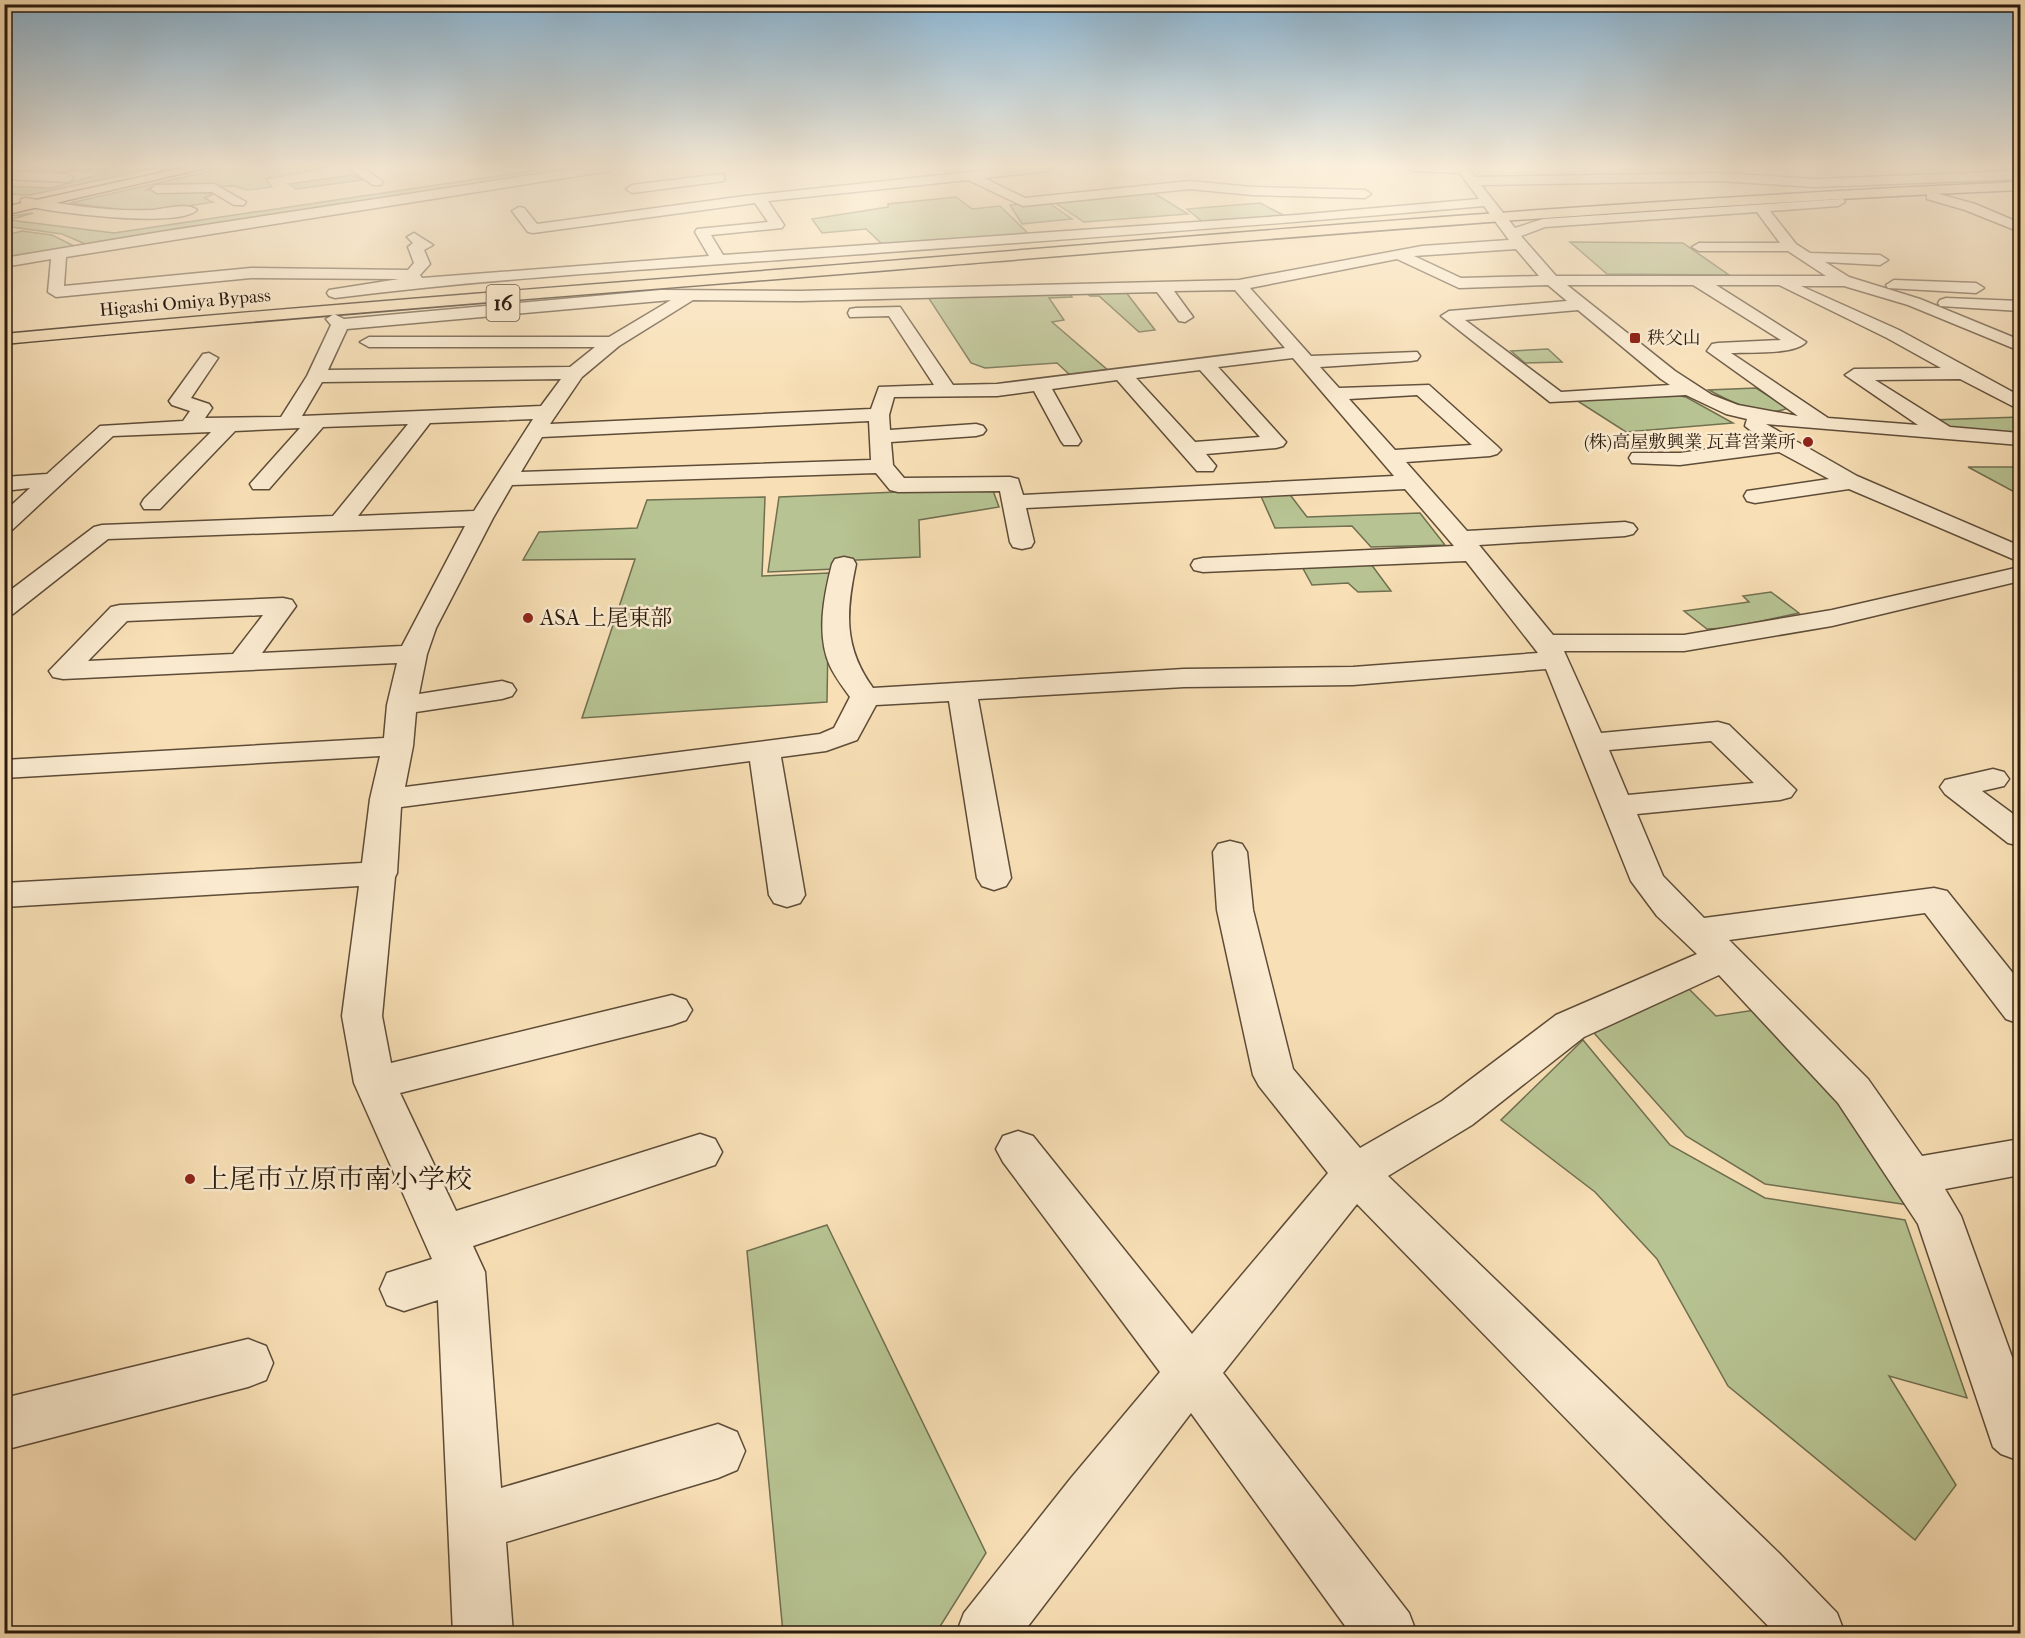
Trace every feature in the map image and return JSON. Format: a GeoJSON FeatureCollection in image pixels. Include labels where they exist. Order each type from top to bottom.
{"type":"FeatureCollection","features":[{"type":"Feature","properties":{"kind":"main road","name":"Higashi Omiya Bypass"},"geometry":{"type":"LineString","coordinates":[[4,339],[1087,243]]}},
{"type":"Feature","properties":{"kind":"main road","name":"Higashi Omiya Bypass"},"geometry":{"type":"LineString","coordinates":[[4,332],[997,252]]}},
{"type":"Feature","properties":{"kind":"main road","name":"16"},"geometry":{"type":"LineString","coordinates":[[330,294],[710,265],[997,252]]}},
{"type":"Feature","properties":{"kind":"main road","name":"16"},"geometry":{"type":"LineString","coordinates":[[4,349],[337,322],[850,273],[997,252]]}},
{"type":"Feature","properties":{"kind":"street"},"geometry":{"type":"LineString","coordinates":[[4,263],[123,243]]}},
{"type":"Feature","properties":{"kind":"street"},"geometry":{"type":"LineString","coordinates":[[412,275],[422,264],[416,247],[426,245],[424,243]]}},
{"type":"Feature","properties":{"kind":"street"},"geometry":{"type":"LineString","coordinates":[[709,243],[718,259]]}},
{"type":"Feature","properties":{"kind":"street"},"geometry":{"type":"LineString","coordinates":[[330,294],[397,285],[630,266],[960,243]]}},
{"type":"Feature","properties":{"kind":"street"},"geometry":{"type":"LineString","coordinates":[[288,422],[316,376],[337,322],[661,295],[687,297],[800,296],[1239,285],[1398,254],[1478,243]]}},
{"type":"Feature","properties":{"kind":"street"},"geometry":{"type":"LineString","coordinates":[[1520,243],[1552,281],[1579,305],[1689,389],[1732,410],[1757,417],[1826,425],[2020,439]]}},
{"type":"Feature","properties":{"kind":"street"},"geometry":{"type":"LineString","coordinates":[[1788,243],[1804,257],[1845,281]]}},
{"type":"Feature","properties":{"kind":"street"},"geometry":{"type":"LineString","coordinates":[[1699,247],[1791,247]]}},
{"type":"Feature","properties":{"kind":"street"},"geometry":{"type":"LineString","coordinates":[[625,251],[630,266]]}},
{"type":"Feature","properties":{"kind":"street"},"geometry":{"type":"LineString","coordinates":[[59,254],[56,292],[251,273],[412,275],[462,280]]}},
{"type":"Feature","properties":{"kind":"street"},"geometry":{"type":"LineString","coordinates":[[1398,254],[1459,283],[1778,280],[1976,288]]}},
{"type":"Feature","properties":{"kind":"street"},"geometry":{"type":"LineString","coordinates":[[242,256],[251,273]]}},
{"type":"Feature","properties":{"kind":"street"},"geometry":{"type":"LineString","coordinates":[[1804,257],[1880,260]]}},
{"type":"Feature","properties":{"kind":"street"},"geometry":{"type":"LineString","coordinates":[[397,285],[415,280],[412,275]]}},
{"type":"Feature","properties":{"kind":"street"},"geometry":{"type":"LineString","coordinates":[[1696,280],[1797,342],[1787,345],[1718,348],[1716,351],[1826,425]]}},
{"type":"Feature","properties":{"kind":"street"},"geometry":{"type":"LineString","coordinates":[[1778,280],[1893,334],[2020,404]]}},
{"type":"Feature","properties":{"kind":"street"},"geometry":{"type":"LineString","coordinates":[[1862,284],[1969,323],[2020,346]]}},
{"type":"Feature","properties":{"kind":"street"},"geometry":{"type":"LineString","coordinates":[[1239,285],[1466,546],[1551,652],[1648,880],[1853,1091],[1938,1216],[2012,1428],[2020,1435]]}},
{"type":"Feature","properties":{"kind":"street"},"geometry":{"type":"LineString","coordinates":[[1162,287],[1185,317]]}},
{"type":"Feature","properties":{"kind":"street"},"geometry":{"type":"LineString","coordinates":[[794,315],[800,296]]}},
{"type":"Feature","properties":{"kind":"street"},"geometry":{"type":"LineString","coordinates":[[483,1634],[454,1254],[375,1083],[362,1016],[380,873],[386,799],[398,746],[402,705],[413,654],[423,628],[481,518],[541,421],[575,373],[613,342],[687,297]]}},
{"type":"Feature","properties":{"kind":"street"},"geometry":{"type":"LineString","coordinates":[[1914,302],[2020,306]]}},
{"type":"Feature","properties":{"kind":"street"},"geometry":{"type":"LineString","coordinates":[[1579,305],[1449,316],[1557,398],[1689,389]]}},
{"type":"Feature","properties":{"kind":"street"},"geometry":{"type":"LineString","coordinates":[[838,313],[894,311],[947,390]]}},
{"type":"Feature","properties":{"kind":"street"},"geometry":{"type":"LineString","coordinates":[[1969,323],[2010,325]]}},
{"type":"Feature","properties":{"kind":"street"},"geometry":{"type":"LineString","coordinates":[[329,343],[613,342]]}},
{"type":"Feature","properties":{"kind":"street"},"geometry":{"type":"LineString","coordinates":[[1022,542],[1010,484],[898,485],[882,466],[880,426],[886,391],[997,390],[1204,364],[1300,357],[1411,356]]}},
{"type":"Feature","properties":{"kind":"street"},"geometry":{"type":"LineString","coordinates":[[207,426],[193,420],[202,408],[179,400],[209,358]]}},
{"type":"Feature","properties":{"kind":"street"},"geometry":{"type":"LineString","coordinates":[[1190,449],[1276,442],[1204,364]]}},
{"type":"Feature","properties":{"kind":"street"},"geometry":{"type":"LineString","coordinates":[[316,376],[575,373]]}},
{"type":"Feature","properties":{"kind":"street"},"geometry":{"type":"LineString","coordinates":[[1947,435],[1854,375],[1965,373]]}},
{"type":"Feature","properties":{"kind":"street"},"geometry":{"type":"LineString","coordinates":[[1122,374],[1226,490]]}},
{"type":"Feature","properties":{"kind":"street"},"geometry":{"type":"LineString","coordinates":[[1039,383],[1071,441]]}},
{"type":"Feature","properties":{"kind":"street"},"geometry":{"type":"LineString","coordinates":[[1334,394],[1422,389],[1490,450],[1390,457]]}},
{"type":"Feature","properties":{"kind":"street"},"geometry":{"type":"LineString","coordinates":[[340,523],[425,416]]}},
{"type":"Feature","properties":{"kind":"street"},"geometry":{"type":"LineString","coordinates":[[4,525],[107,430],[425,416],[541,421],[880,426],[976,430]]}},
{"type":"Feature","properties":{"kind":"street"},"geometry":{"type":"LineString","coordinates":[[1757,417],[1755,426],[1781,445],[1854,482],[2020,555]]}},
{"type":"Feature","properties":{"kind":"street"},"geometry":{"type":"LineString","coordinates":[[261,484],[318,421]]}},
{"type":"Feature","properties":{"kind":"street"},"geometry":{"type":"LineString","coordinates":[[152,504],[229,425]]}},
{"type":"Feature","properties":{"kind":"street"},"geometry":{"type":"LineString","coordinates":[[1640,458],[1680,459],[1781,445]]}},
{"type":"Feature","properties":{"kind":"street"},"geometry":{"type":"LineString","coordinates":[[507,479],[882,466]]}},
{"type":"Feature","properties":{"kind":"street"},"geometry":{"type":"LineString","coordinates":[[4,484],[52,480]]}},
{"type":"Feature","properties":{"kind":"street"},"geometry":{"type":"LineString","coordinates":[[1013,502],[1411,482]]}},
{"type":"Feature","properties":{"kind":"street"},"geometry":{"type":"LineString","coordinates":[[1755,496],[1854,482]]}},
{"type":"Feature","properties":{"kind":"street"},"geometry":{"type":"LineString","coordinates":[[4,608],[102,532],[481,518]]}},
{"type":"Feature","properties":{"kind":"street"},"geometry":{"type":"LineString","coordinates":[[1203,565],[1466,546],[1625,529]]}},
{"type":"Feature","properties":{"kind":"street"},"geometry":{"type":"LineString","coordinates":[[844,564],[838,587],[837,616],[842,662],[865,697]]}},
{"type":"Feature","properties":{"kind":"street"},"geometry":{"type":"LineString","coordinates":[[865,697],[1184,678],[1353,676],[1551,652],[1684,644],[1832,618],[2020,574]]}},
{"type":"Feature","properties":{"kind":"street"},"geometry":{"type":"LineString","coordinates":[[241,663],[283,606],[120,612],[63,671],[241,663],[413,654]]}},
{"type":"Feature","properties":{"kind":"street"},"geometry":{"type":"LineString","coordinates":[[402,705],[502,690]]}},
{"type":"Feature","properties":{"kind":"street"},"geometry":{"type":"LineString","coordinates":[[962,692],[994,878]]}},
{"type":"Feature","properties":{"kind":"street"},"geometry":{"type":"LineString","coordinates":[[386,799],[826,742],[846,734],[865,697]]}},
{"type":"Feature","properties":{"kind":"street"},"geometry":{"type":"LineString","coordinates":[[1590,743],[1718,731],[1780,790],[1617,806]]}},
{"type":"Feature","properties":{"kind":"street"},"geometry":{"type":"LineString","coordinates":[[4,770],[398,746]]}},
{"type":"Feature","properties":{"kind":"street"},"geometry":{"type":"LineString","coordinates":[[764,750],[787,895]]}},
{"type":"Feature","properties":{"kind":"street"},"geometry":{"type":"LineString","coordinates":[[1993,779],[1956,787],[2020,835]]}},
{"type":"Feature","properties":{"kind":"street"},"geometry":{"type":"LineString","coordinates":[[1230,852],[1235,910],[1274,1075],[1355,1173],[1750,1564],[1816,1634]]}},
{"type":"Feature","properties":{"kind":"street"},"geometry":{"type":"LineString","coordinates":[[4,895],[380,873]]}},
{"type":"Feature","properties":{"kind":"street"},"geometry":{"type":"LineString","coordinates":[[985,1634],[1090,1497],[1355,1173],[1457,1113],[1570,1026],[1709,945],[1934,900],[2020,1009]]}},
{"type":"Feature","properties":{"kind":"street"},"geometry":{"type":"LineString","coordinates":[[375,1083],[672,1010]]}},
{"type":"Feature","properties":{"kind":"street"},"geometry":{"type":"LineString","coordinates":[[1018,1149],[1192,1373],[1388,1634]]}},
{"type":"Feature","properties":{"kind":"street"},"geometry":{"type":"LineString","coordinates":[[404,1289],[454,1254],[700,1152]]}},
{"type":"Feature","properties":{"kind":"street"},"geometry":{"type":"LineString","coordinates":[[1910,1177],[2020,1157]]}},
{"type":"Feature","properties":{"kind":"street"},"geometry":{"type":"LineString","coordinates":[[4,1424],[248,1363]]}},
{"type":"Feature","properties":{"kind":"street"},"geometry":{"type":"LineString","coordinates":[[476,1523],[717,1451]]}},
{"type":"Feature","properties":{"kind":"green space"},"geometry":{"type":"Polygon","coordinates":[[[5,243],[69,243],[80,249],[5,261],[5,243]]]}},
{"type":"Feature","properties":{"kind":"green space"},"geometry":{"type":"Polygon","coordinates":[[[84,243],[106,243],[90,246],[84,243]]]}},
{"type":"Feature","properties":{"kind":"green space"},"geometry":{"type":"Polygon","coordinates":[[[1572,243],[1684,243],[1729,275],[1607,274],[1572,243]]]}},
{"type":"Feature","properties":{"kind":"green space"},"geometry":{"type":"Polygon","coordinates":[[[1125,291],[1155,330],[1139,332],[1099,296],[1090,296],[1086,292],[1125,291]]]}},
{"type":"Feature","properties":{"kind":"green space"},"geometry":{"type":"Polygon","coordinates":[[[1069,292],[1072,297],[1049,298],[1064,320],[1052,322],[1110,372],[1070,375],[1057,363],[985,368],[971,363],[928,297],[1069,292]]]}},
{"type":"Feature","properties":{"kind":"green space"},"geometry":{"type":"Polygon","coordinates":[[[1548,349],[1562,362],[1525,363],[1511,351],[1548,349]]]}},
{"type":"Feature","properties":{"kind":"green space"},"geometry":{"type":"Polygon","coordinates":[[[1756,388],[1788,408],[1768,412],[1747,408],[1709,390],[1756,388]]]}},
{"type":"Feature","properties":{"kind":"green space"},"geometry":{"type":"Polygon","coordinates":[[[1663,393],[1686,397],[1733,423],[1626,432],[1576,400],[1663,393]]]}},
{"type":"Feature","properties":{"kind":"green space"},"geometry":{"type":"Polygon","coordinates":[[[2020,417],[2020,433],[1945,429],[1931,420],[2020,417]]]}},
{"type":"Feature","properties":{"kind":"green space"},"geometry":{"type":"Polygon","coordinates":[[[1968,467],[2020,467],[2020,495],[1968,467]]]}},
{"type":"Feature","properties":{"kind":"green space"},"geometry":{"type":"Polygon","coordinates":[[[992,488],[999,507],[919,520],[920,557],[837,561],[835,569],[768,572],[779,497],[992,488]]]}},
{"type":"Feature","properties":{"kind":"green space"},"geometry":{"type":"Polygon","coordinates":[[[1288,492],[1307,517],[1420,513],[1445,545],[1371,547],[1352,526],[1275,528],[1260,494],[1288,492]]]}},
{"type":"Feature","properties":{"kind":"green space"},"geometry":{"type":"Polygon","coordinates":[[[765,497],[762,576],[829,573],[827,702],[582,718],[635,559],[523,560],[539,532],[637,528],[647,500],[765,497]]]}},
{"type":"Feature","properties":{"kind":"green space"},"geometry":{"type":"Polygon","coordinates":[[[1368,560],[1391,591],[1358,592],[1348,583],[1312,585],[1300,563],[1368,560]]]}},
{"type":"Feature","properties":{"kind":"green space"},"geometry":{"type":"Polygon","coordinates":[[[1771,592],[1799,613],[1729,628],[1707,629],[1684,611],[1749,602],[1743,596],[1771,592]]]}},
{"type":"Feature","properties":{"kind":"green space"},"geometry":{"type":"Polygon","coordinates":[[[1687,987],[1716,1016],[1755,1010],[1841,1097],[1909,1205],[1765,1184],[1686,1136],[1594,1033],[1687,987]]]}},
{"type":"Feature","properties":{"kind":"green space"},"geometry":{"type":"Polygon","coordinates":[[[1583,1040],[1670,1145],[1765,1198],[1905,1220],[1967,1398],[1889,1376],[1956,1485],[1915,1540],[1728,1386],[1657,1259],[1595,1192],[1501,1120],[1583,1040]]]}},
{"type":"Feature","properties":{"kind":"green space"},"geometry":{"type":"Polygon","coordinates":[[[827,1225],[986,1553],[936,1633],[783,1633],[747,1251],[827,1225]]]}},
{"type":"Feature","properties":{"kind":"place","name":"秩父山"},"geometry":{"type":"Point","coordinates":[1635,338]}},
{"type":"Feature","properties":{"kind":"place","name":"(株)高屋敷興業 瓦葺営業所"},"geometry":{"type":"Point","coordinates":[1808,442]}},
{"type":"Feature","properties":{"kind":"place","name":"ASA 上尾東部"},"geometry":{"type":"Point","coordinates":[528,618]}},
{"type":"Feature","properties":{"kind":"place","name":"上尾市立原市南小学校"},"geometry":{"type":"Point","coordinates":[190,1179]}}]}
